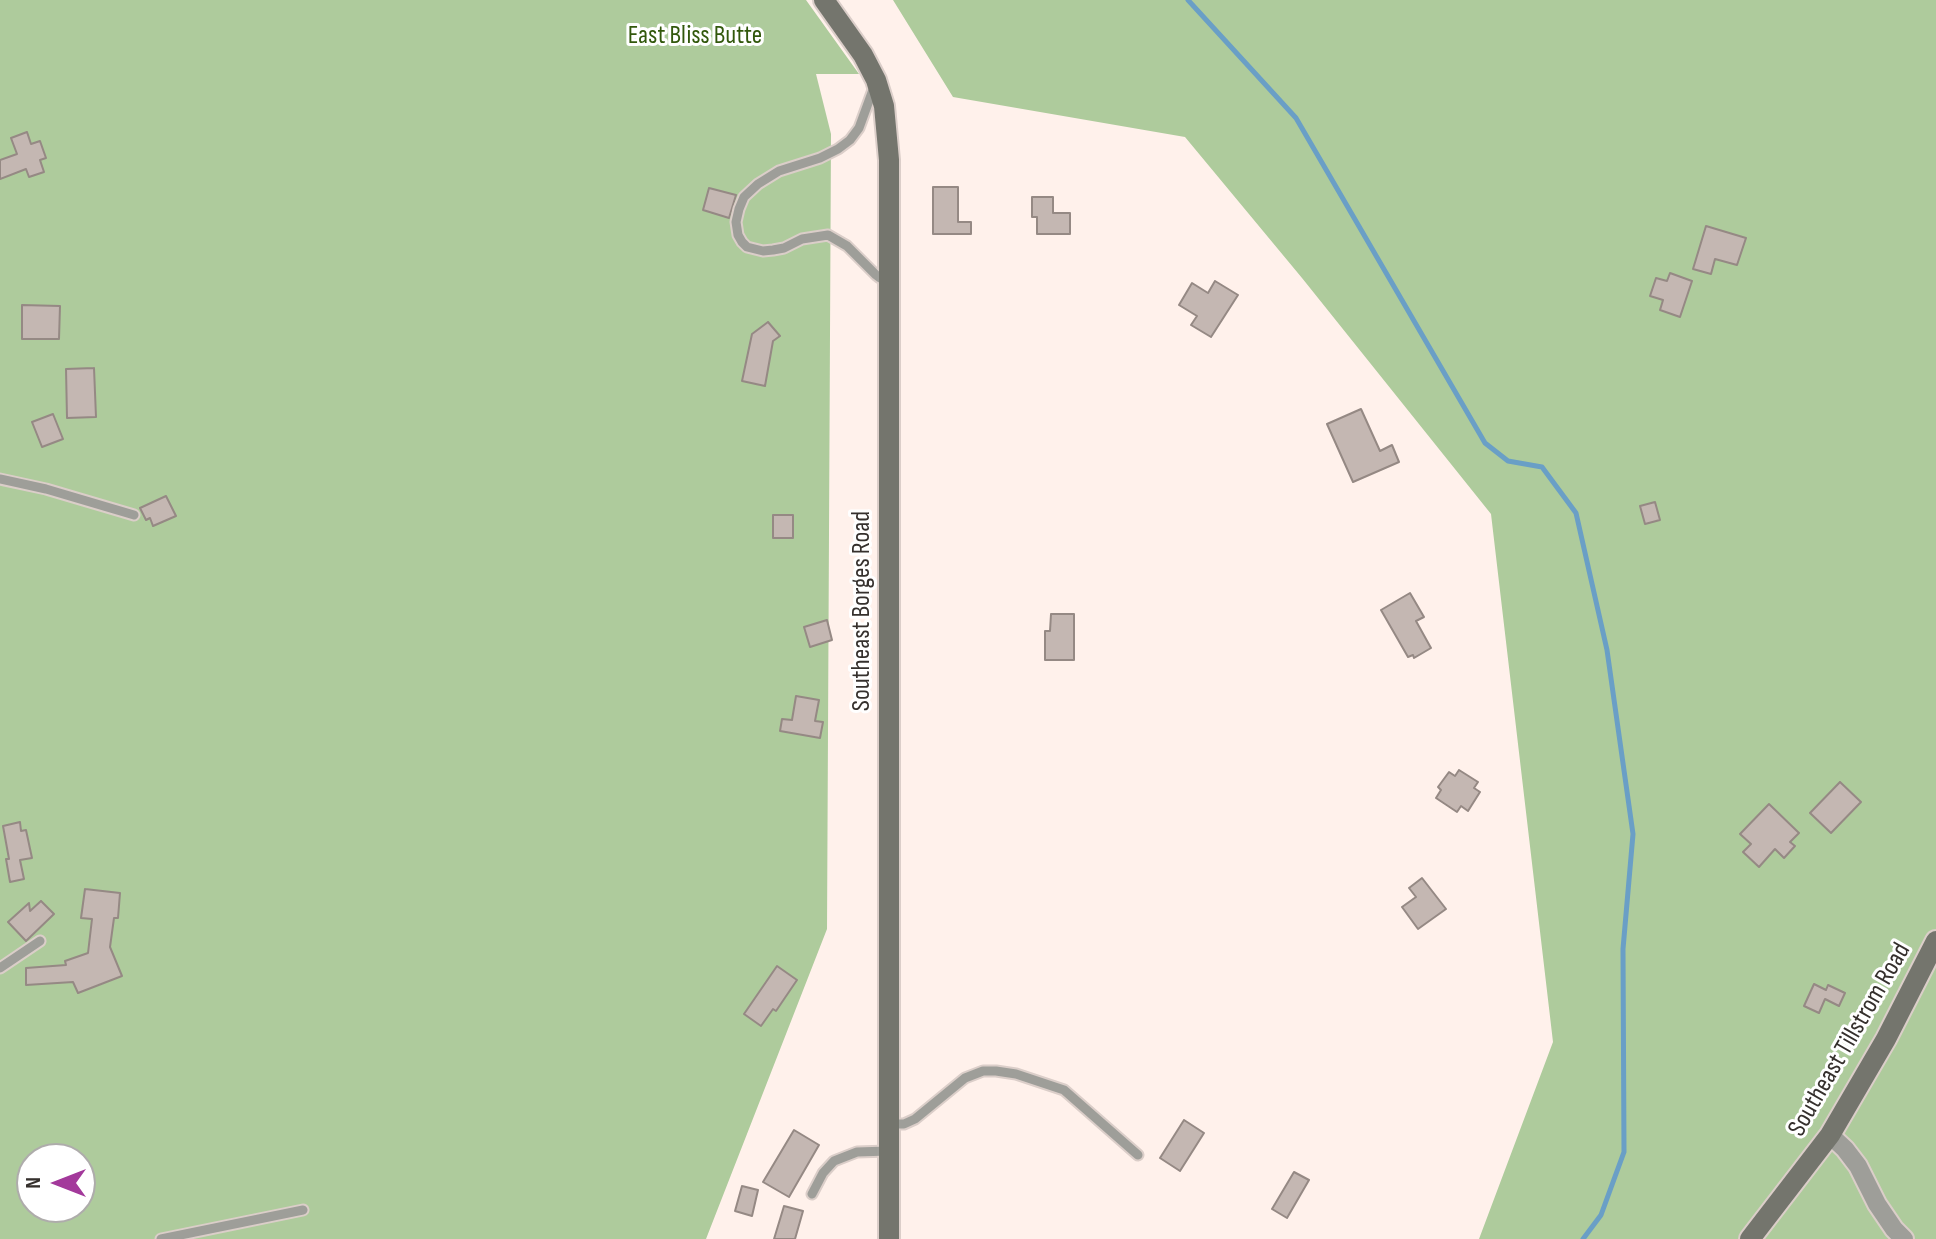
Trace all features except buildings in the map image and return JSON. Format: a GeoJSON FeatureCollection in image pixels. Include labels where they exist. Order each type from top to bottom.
{"type":"FeatureCollection","features":[{"type":"Feature","properties":{"kind":"street","name":"Southeast Borges Road"},"geometry":{"type":"LineString","coordinates":[[824,0],[863,55],[876,80],[884,106],[887,133],[889,1239]]}},
{"type":"Feature","properties":{"kind":"street","name":"Southeast Tillstrom Road"},"geometry":{"type":"LineString","coordinates":[[1750,1239],[1830,1135],[1886,1039],[1936,941]]}},
{"type":"Feature","properties":{"kind":"street"},"geometry":{"type":"LineString","coordinates":[[1830,1135],[1858,1166],[1877,1204],[1904,1239]]}},
{"type":"Feature","properties":{"kind":"lane"},"geometry":{"type":"LineString","coordinates":[[876,80],[859,128],[850,140],[820,158],[779,171],[758,184],[744,197],[736,222],[738,235],[747,247],[773,250],[802,239],[828,235],[847,246],[880,278],[889,278]]}},
{"type":"Feature","properties":{"kind":"lane"},"geometry":{"type":"LineString","coordinates":[[0,479],[134,515]]}},
{"type":"Feature","properties":{"kind":"lane"},"geometry":{"type":"LineString","coordinates":[[0,968],[40,941]]}},
{"type":"Feature","properties":{"kind":"lane"},"geometry":{"type":"LineString","coordinates":[[888,1124],[904,1124],[915,1119],[965,1078],[983,1071],[996,1071],[1016,1074],[1064,1090],[1138,1155]]}},
{"type":"Feature","properties":{"kind":"lane"},"geometry":{"type":"LineString","coordinates":[[812,1194],[823,1173],[834,1161],[857,1152],[888,1151]]}},
{"type":"Feature","properties":{"kind":"lane"},"geometry":{"type":"LineString","coordinates":[[161,1239],[303,1210]]}},
{"type":"Feature","properties":{"kind":"green space","name":"East Bliss Butte"},"geometry":{"type":"Polygon","coordinates":[[[0,0],[806,0],[859,74],[816,74],[831,134],[827,929],[706,1239],[0,1239],[0,0]]]}},
{"type":"Feature","properties":{"kind":"green space"},"geometry":{"type":"Polygon","coordinates":[[[893,0],[1936,0],[1936,1239],[1479,1239],[1553,1042],[1491,514],[1185,137],[953,97],[893,0]]]}},
{"type":"Feature","properties":{"kind":"waterway"},"geometry":{"type":"LineString","coordinates":[[1188,0],[1296,118],[1485,443],[1508,461],[1542,467],[1576,513],[1607,650],[1633,834],[1623,949],[1624,1152],[1601,1215],[1583,1239]]}}]}
